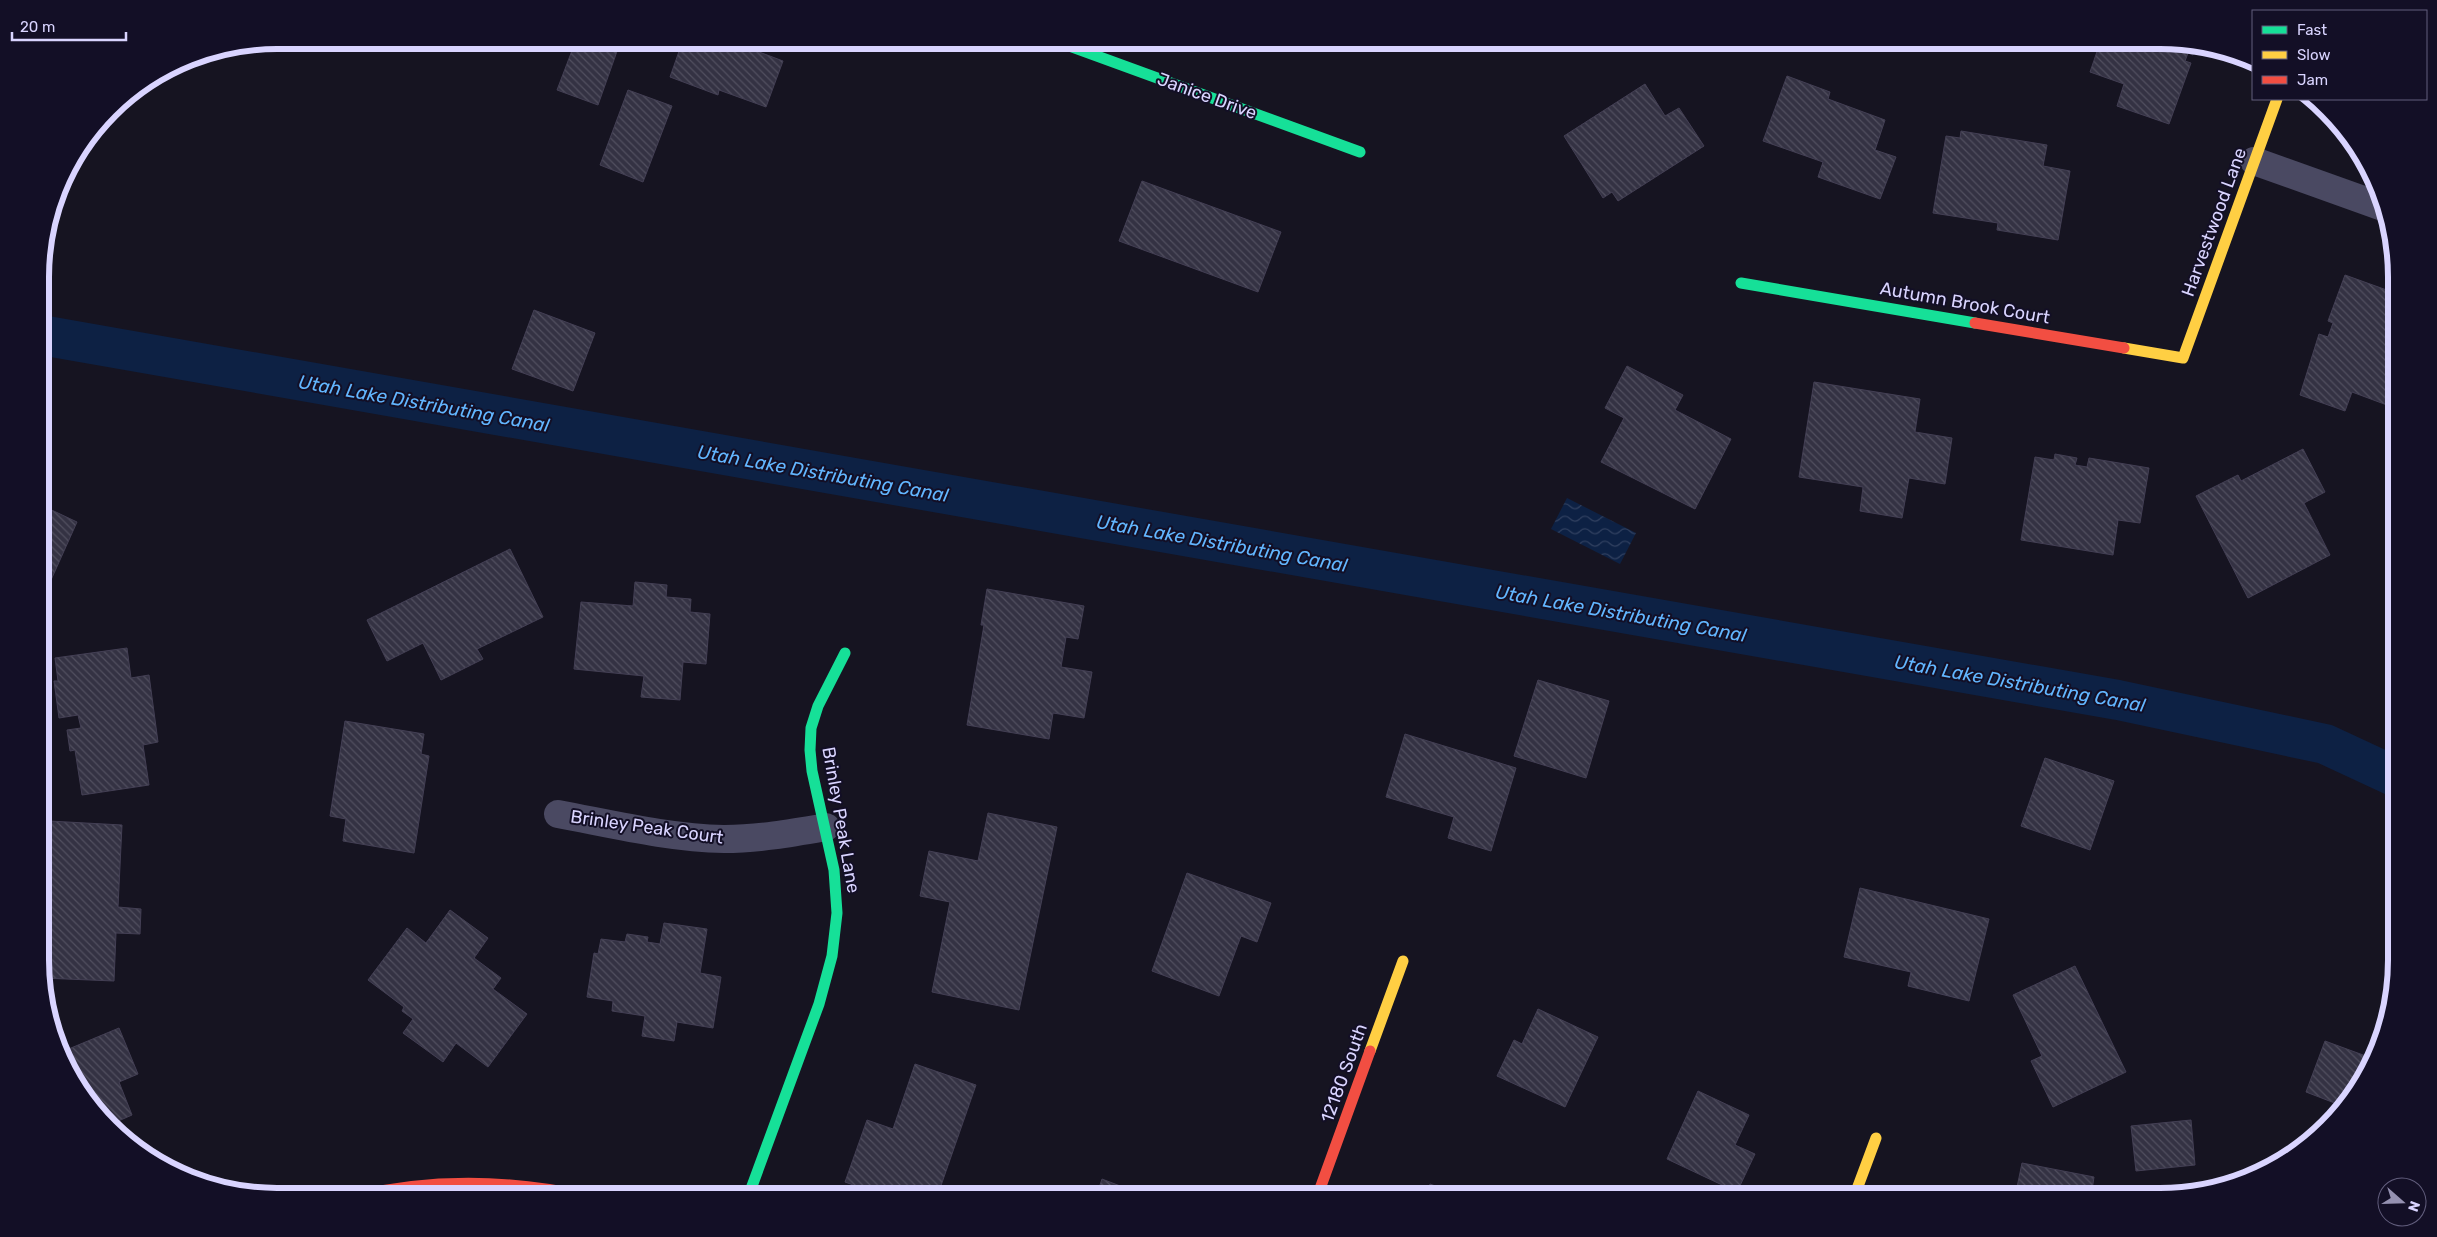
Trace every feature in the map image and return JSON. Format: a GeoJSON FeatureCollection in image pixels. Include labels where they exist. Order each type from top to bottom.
{"type":"FeatureCollection","features":[{"type":"Feature","properties":{"kind":"street","name":"Janice Drive"},"geometry":{"type":"LineString","coordinates":[[1078,49],[1360,152]]}},
{"type":"Feature","properties":{"kind":"street","name":"Harvestwood Lane"},"geometry":{"type":"LineString","coordinates":[[2183,358],[2277,100]]}},
{"type":"Feature","properties":{"kind":"street"},"geometry":{"type":"LineString","coordinates":[[2254,161],[2376,205]]}},
{"type":"Feature","properties":{"kind":"street","name":"Autumn Brook Court"},"geometry":{"type":"LineString","coordinates":[[1740,283],[2183,358]]}},
{"type":"Feature","properties":{"kind":"street","name":"Brinley Peak Lane"},"geometry":{"type":"LineString","coordinates":[[751,1188],[829,977],[835,948],[838,910],[836,871],[813,772],[810,740],[821,694],[845,653]]}},
{"type":"Feature","properties":{"kind":"street","name":"Brinley Peak Court"},"geometry":{"type":"LineString","coordinates":[[558,814],[688,836],[722,838],[778,836],[826,827]]}},
{"type":"Feature","properties":{"kind":"street","name":"12180 South"},"geometry":{"type":"LineString","coordinates":[[1320,1188],[1404,961]]}},
{"type":"Feature","properties":{"kind":"street"},"geometry":{"type":"LineString","coordinates":[[1857,1188],[1876,1138]]}},
{"type":"Feature","properties":{"kind":"street"},"geometry":{"type":"LineString","coordinates":[[395,1188],[443,1183],[478,1182],[530,1185],[545,1188]]}},
{"type":"Feature","properties":{"kind":"water"},"geometry":{"type":"Polygon","coordinates":[[[1567,498],[1636,533],[1620,564],[1551,529],[1567,498]]]}},
{"type":"Feature","properties":{"kind":"building"},"geometry":{"type":"Polygon","coordinates":[[[573,49],[618,49],[598,105],[557,90],[573,49]]]}},
{"type":"Feature","properties":{"kind":"building"},"geometry":{"type":"Polygon","coordinates":[[[680,49],[751,49],[783,61],[766,107],[719,90],[718,95],[670,77],[680,49]]]}},
{"type":"Feature","properties":{"kind":"building"},"geometry":{"type":"Polygon","coordinates":[[[2098,49],[2175,49],[2194,52],[2193,55],[2188,53],[2185,61],[2191,63],[2169,124],[2117,106],[2124,84],[2090,72],[2098,49]]]}},
{"type":"Feature","properties":{"kind":"building"},"geometry":{"type":"Polygon","coordinates":[[[1787,76],[1830,92],[1828,99],[1885,120],[1875,150],[1896,157],[1880,199],[1818,177],[1823,162],[1763,141],[1787,76]]]}},
{"type":"Feature","properties":{"kind":"building"},"geometry":{"type":"Polygon","coordinates":[[[1645,84],[1665,116],[1679,108],[1704,146],[1618,201],[1612,192],[1603,198],[1564,136],[1645,84]]]}},
{"type":"Feature","properties":{"kind":"building"},"geometry":{"type":"Polygon","coordinates":[[[628,90],[672,106],[643,182],[600,165],[628,90]]]}},
{"type":"Feature","properties":{"kind":"building"},"geometry":{"type":"Polygon","coordinates":[[[1961,131],[2047,145],[2043,166],[2070,171],[2058,240],[1997,230],[1998,223],[1933,213],[1946,136],[1960,138],[1961,131]]]}},
{"type":"Feature","properties":{"kind":"building"},"geometry":{"type":"Polygon","coordinates":[[[1142,181],[1281,232],[1258,292],[1119,241],[1142,181]]]}},
{"type":"Feature","properties":{"kind":"building"},"geometry":{"type":"Polygon","coordinates":[[[2345,275],[2388,290],[2388,405],[2352,392],[2345,411],[2300,395],[2319,334],[2328,337],[2333,323],[2328,321],[2345,275]]]}},
{"type":"Feature","properties":{"kind":"building"},"geometry":{"type":"Polygon","coordinates":[[[534,310],[595,333],[573,391],[512,369],[534,310]]]}},
{"type":"Feature","properties":{"kind":"building"},"geometry":{"type":"Polygon","coordinates":[[[1627,366],[1683,395],[1675,410],[1731,439],[1695,509],[1601,462],[1624,418],[1605,408],[1627,366]]]}},
{"type":"Feature","properties":{"kind":"building"},"geometry":{"type":"Polygon","coordinates":[[[1814,382],[1920,399],[1915,432],[1952,438],[1945,484],[1909,478],[1902,518],[1860,511],[1863,487],[1799,477],[1814,382]]]}},
{"type":"Feature","properties":{"kind":"building"},"geometry":{"type":"Polygon","coordinates":[[[2303,449],[2325,492],[2304,503],[2330,555],[2248,598],[2196,496],[2238,475],[2241,481],[2303,449]]]}},
{"type":"Feature","properties":{"kind":"building"},"geometry":{"type":"Polygon","coordinates":[[[2055,454],[2077,458],[2075,465],[2087,467],[2089,458],[2149,468],[2140,523],[2118,520],[2113,555],[2021,540],[2035,457],[2054,460],[2055,454]]]}},
{"type":"Feature","properties":{"kind":"building"},"geometry":{"type":"Polygon","coordinates":[[[49,509],[77,522],[51,580],[49,579],[49,509]]]}},
{"type":"Feature","properties":{"kind":"building"},"geometry":{"type":"Polygon","coordinates":[[[510,549],[543,617],[477,649],[483,659],[441,680],[423,643],[387,661],[367,620],[510,549]]]}},
{"type":"Feature","properties":{"kind":"building"},"geometry":{"type":"Polygon","coordinates":[[[635,582],[667,585],[666,597],[691,599],[690,612],[710,614],[706,664],[683,662],[680,700],[641,697],[644,676],[574,669],[581,602],[633,606],[635,582]]]}},
{"type":"Feature","properties":{"kind":"building"},"geometry":{"type":"Polygon","coordinates":[[[987,589],[1084,606],[1078,639],[1066,637],[1061,667],[1092,672],[1084,718],[1053,713],[1049,739],[967,725],[984,625],[981,625],[987,589]]]}},
{"type":"Feature","properties":{"kind":"building"},"geometry":{"type":"Polygon","coordinates":[[[127,648],[131,678],[149,675],[158,742],[143,745],[149,785],[82,795],[75,750],[70,751],[67,730],[81,728],[78,715],[59,718],[54,681],[58,681],[55,658],[127,648]]]}},
{"type":"Feature","properties":{"kind":"building"},"geometry":{"type":"Polygon","coordinates":[[[1538,680],[1609,701],[1586,778],[1514,756],[1538,680]]]}},
{"type":"Feature","properties":{"kind":"building"},"geometry":{"type":"Polygon","coordinates":[[[345,721],[424,734],[421,754],[429,756],[414,853],[343,841],[346,819],[330,816],[345,721]]]}},
{"type":"Feature","properties":{"kind":"building"},"geometry":{"type":"Polygon","coordinates":[[[1405,734],[1516,768],[1491,851],[1448,838],[1454,817],[1386,797],[1405,734]]]}},
{"type":"Feature","properties":{"kind":"building"},"geometry":{"type":"Polygon","coordinates":[[[2045,758],[2114,781],[2090,850],[2021,826],[2045,758]]]}},
{"type":"Feature","properties":{"kind":"building"},"geometry":{"type":"Polygon","coordinates":[[[988,813],[1057,827],[1019,1010],[932,992],[950,902],[920,896],[929,851],[978,861],[988,813]]]}},
{"type":"Feature","properties":{"kind":"building"},"geometry":{"type":"Polygon","coordinates":[[[49,821],[122,825],[118,907],[141,909],[140,934],[116,933],[114,981],[49,978],[49,821]]]}},
{"type":"Feature","properties":{"kind":"building"},"geometry":{"type":"Polygon","coordinates":[[[1187,873],[1271,903],[1257,942],[1241,936],[1219,996],[1152,971],[1187,873]]]}},
{"type":"Feature","properties":{"kind":"building"},"geometry":{"type":"Polygon","coordinates":[[[1860,888],[1989,919],[1969,1001],[1908,986],[1911,972],[1844,957],[1860,888]]]}},
{"type":"Feature","properties":{"kind":"building"},"geometry":{"type":"Polygon","coordinates":[[[450,910],[488,938],[474,958],[501,978],[493,989],[527,1014],[488,1067],[456,1043],[443,1062],[403,1033],[413,1019],[402,1011],[404,1007],[368,980],[407,928],[426,943],[450,910]]]}},
{"type":"Feature","properties":{"kind":"building"},"geometry":{"type":"Polygon","coordinates":[[[664,923],[707,929],[700,973],[721,977],[713,1028],[677,1022],[674,1041],[642,1036],[645,1016],[612,1011],[613,1001],[587,997],[594,953],[598,954],[601,939],[625,942],[627,934],[648,937],[647,942],[660,944],[664,923]]]}},
{"type":"Feature","properties":{"kind":"building"},"geometry":{"type":"Polygon","coordinates":[[[2075,966],[2126,1072],[2053,1107],[2031,1061],[2042,1056],[2013,995],[2075,966]]]}},
{"type":"Feature","properties":{"kind":"building"},"geometry":{"type":"Polygon","coordinates":[[[1538,1009],[1598,1037],[1565,1107],[1497,1076],[1514,1040],[1522,1044],[1538,1009]]]}},
{"type":"Feature","properties":{"kind":"building"},"geometry":{"type":"Polygon","coordinates":[[[119,1028],[138,1074],[119,1082],[132,1115],[117,1122],[105,1111],[87,1087],[67,1050],[119,1028]]]}},
{"type":"Feature","properties":{"kind":"building"},"geometry":{"type":"Polygon","coordinates":[[[2325,1041],[2367,1056],[2350,1087],[2337,1104],[2306,1092],[2325,1041]]]}},
{"type":"Feature","properties":{"kind":"building"},"geometry":{"type":"Polygon","coordinates":[[[915,1064],[976,1085],[940,1188],[861,1188],[845,1182],[867,1120],[893,1129],[915,1064]]]}},
{"type":"Feature","properties":{"kind":"building"},"geometry":{"type":"Polygon","coordinates":[[[1698,1091],[1749,1115],[1735,1145],[1755,1154],[1739,1188],[1729,1188],[1667,1159],[1698,1091]]]}},
{"type":"Feature","properties":{"kind":"building"},"geometry":{"type":"Polygon","coordinates":[[[2191,1120],[2195,1165],[2136,1171],[2131,1126],[2191,1120]]]}},
{"type":"Feature","properties":{"kind":"building"},"geometry":{"type":"Polygon","coordinates":[[[2022,1163],[2094,1177],[2092,1188],[2017,1188],[2022,1163]]]}},
{"type":"Feature","properties":{"kind":"building"},"geometry":{"type":"Polygon","coordinates":[[[1102,1179],[1126,1188],[1099,1188],[1102,1179]]]}},
{"type":"Feature","properties":{"kind":"building"},"geometry":{"type":"Polygon","coordinates":[[[1430,1184],[1441,1188],[1429,1188],[1430,1184]]]}},
{"type":"Feature","properties":{"kind":"waterway","name":"Utah Lake Distributing Canal"},"geometry":{"type":"LineString","coordinates":[[49,336],[2118,700],[2325,744],[2388,773]]}},
{"type":"Feature","properties":{"kind":"traffic: fast"},"geometry":{"type":"LineString","coordinates":[[1078,49],[1360,152]]}},
{"type":"Feature","properties":{"kind":"traffic: fast"},"geometry":{"type":"LineString","coordinates":[[1741,283],[1975,323]]}},
{"type":"Feature","properties":{"kind":"traffic: fast"},"geometry":{"type":"LineString","coordinates":[[751,1188],[819,1004],[832,956],[837,913],[834,870],[812,771],[810,750],[811,728],[818,706],[845,653]]}},
{"type":"Feature","properties":{"kind":"traffic: slow"},"geometry":{"type":"LineString","coordinates":[[2124,348],[2183,358],[2277,100]]}},
{"type":"Feature","properties":{"kind":"traffic: slow"},"geometry":{"type":"LineString","coordinates":[[1370,1051],[1403,961]]}},
{"type":"Feature","properties":{"kind":"traffic: slow"},"geometry":{"type":"LineString","coordinates":[[1857,1188],[1876,1138]]}},
{"type":"Feature","properties":{"kind":"traffic: jam"},"geometry":{"type":"LineString","coordinates":[[1975,323],[2124,348]]}},
{"type":"Feature","properties":{"kind":"traffic: jam"},"geometry":{"type":"LineString","coordinates":[[1320,1188],[1370,1051]]}},
{"type":"Feature","properties":{"kind":"traffic: jam"},"geometry":{"type":"LineString","coordinates":[[399,1188],[470,1183],[536,1188]]}}]}
